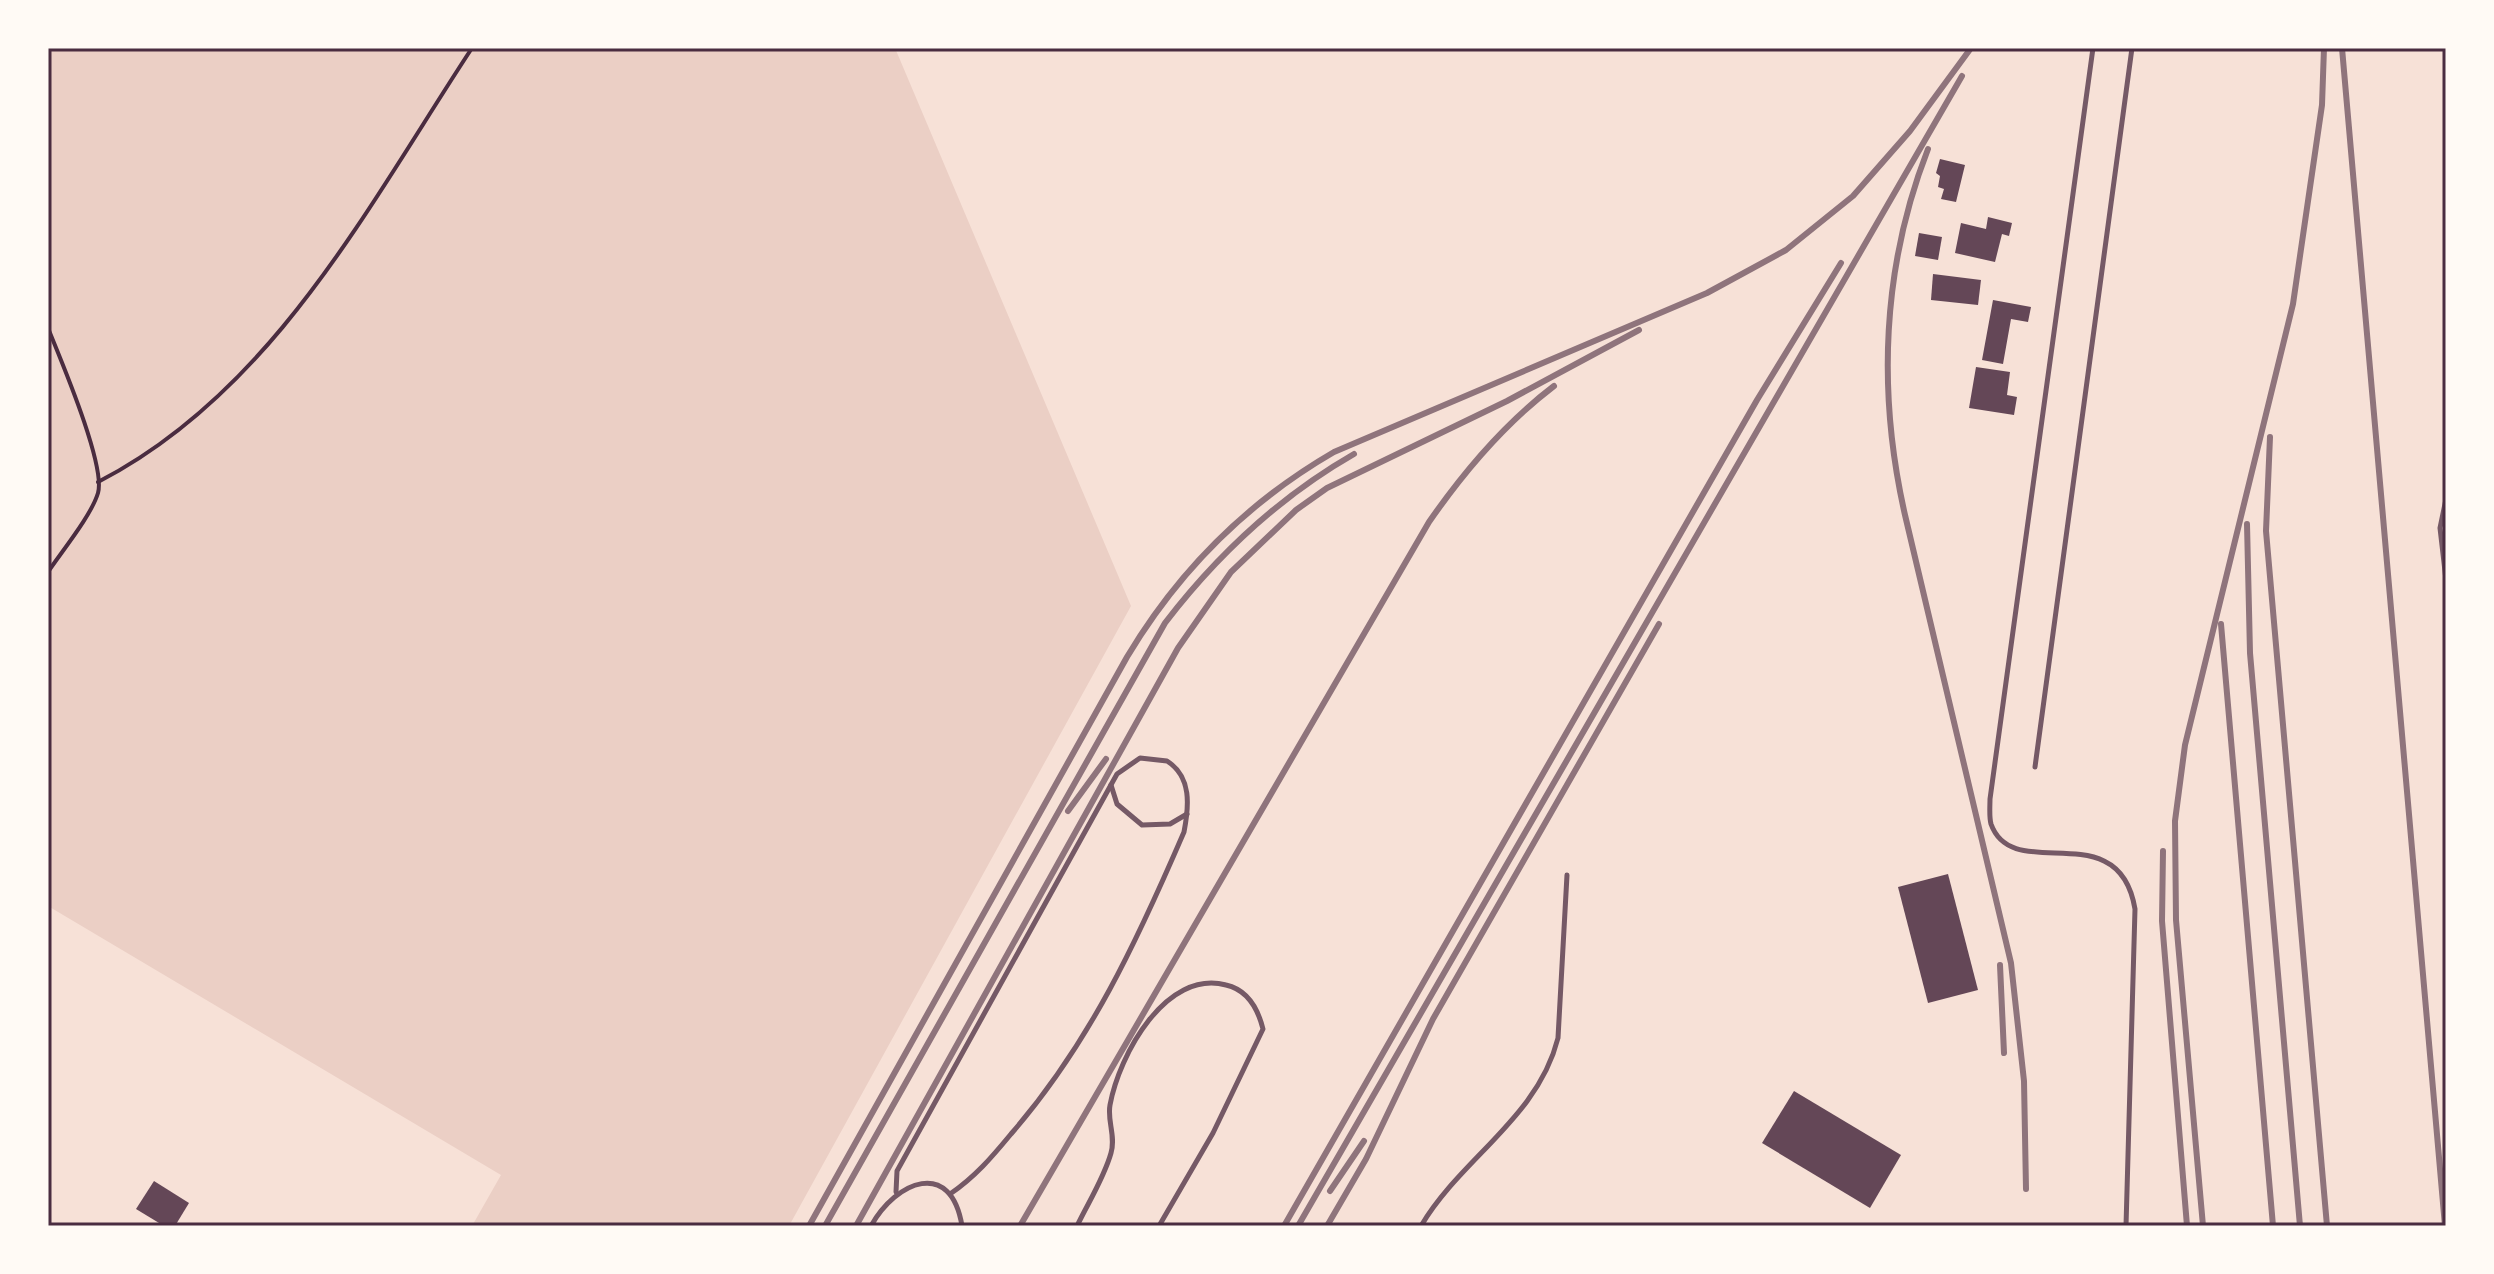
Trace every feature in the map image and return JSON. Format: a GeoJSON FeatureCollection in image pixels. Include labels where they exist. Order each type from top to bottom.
{"type":"FeatureCollection","features":[{"type":"Feature","properties":{"kind":"lane"},"geometry":{"type":"LineString","coordinates":[[2093,48],[1990,799],[1991,824],[2003,842],[2022,850],[2100,857],[2121,870],[2132,886],[2135,909],[2126,1226]]}},
{"type":"Feature","properties":{"kind":"lane"},"geometry":{"type":"LineString","coordinates":[[2035,767],[2132,48]]}},
{"type":"Feature","properties":{"kind":"lane"},"geometry":{"type":"LineString","coordinates":[[2446,499],[2440,528],[2446,580]]}},
{"type":"Feature","properties":{"kind":"lane"},"geometry":{"type":"LineString","coordinates":[[896,1192],[897,1171],[1111,785],[1127,764],[1140,758],[1167,761],[1185,781],[1188,814],[1184,832],[1132,954],[1047,1093],[974,1178],[950,1194]]}},
{"type":"Feature","properties":{"kind":"lane"},"geometry":{"type":"LineString","coordinates":[[1111,785],[1117,804],[1142,825],[1170,824],[1188,814]]}},
{"type":"Feature","properties":{"kind":"lane"},"geometry":{"type":"LineString","coordinates":[[1421,1226],[1434,1205],[1527,1104],[1552,1063],[1558,1038],[1567,875]]}},
{"type":"Feature","properties":{"kind":"lane"},"geometry":{"type":"LineString","coordinates":[[1077,1226],[1111,1154],[1114,1132],[1109,1108],[1118,1073],[1134,1044],[1168,997],[1184,987],[1206,982],[1228,985],[1246,994],[1259,1013],[1263,1029],[1213,1133],[1159,1226]]}},
{"type":"Feature","properties":{"kind":"lane"},"geometry":{"type":"LineString","coordinates":[[871,1226],[896,1192],[923,1182],[950,1194],[959,1206],[962,1226]]}},
{"type":"Feature","properties":{"kind":"path"},"geometry":{"type":"LineString","coordinates":[[98,482],[162,445],[202,413],[276,333],[336,261],[472,48]]}},
{"type":"Feature","properties":{"kind":"path"},"geometry":{"type":"LineString","coordinates":[[48,328],[78,399],[98,482],[92,504],[48,572]]}},
{"type":"Feature","properties":{"kind":"shaded area"},"geometry":{"type":"Polygon","coordinates":[[[48,48],[895,48],[1131,606],[789,1226],[472,1226],[501,1175],[48,906],[48,48]]]}},
{"type":"Feature","properties":{"kind":"building"},"geometry":{"type":"Polygon","coordinates":[[[1940,159],[1965,165],[1956,202],[1941,199],[1944,189],[1938,187],[1940,176],[1936,173],[1940,159]]]}},
{"type":"Feature","properties":{"kind":"building"},"geometry":{"type":"Polygon","coordinates":[[[1988,217],[2012,223],[2009,236],[2002,234],[1995,262],[1955,253],[1961,223],[1986,229],[1988,217]]]}},
{"type":"Feature","properties":{"kind":"building"},"geometry":{"type":"Polygon","coordinates":[[[1919,233],[1942,237],[1938,260],[1915,256],[1919,233]]]}},
{"type":"Feature","properties":{"kind":"building"},"geometry":{"type":"Polygon","coordinates":[[[1933,274],[1981,280],[1978,305],[1931,300],[1933,274]]]}},
{"type":"Feature","properties":{"kind":"building"},"geometry":{"type":"Polygon","coordinates":[[[1993,300],[2031,307],[2028,322],[2011,319],[2003,364],[1982,360],[1993,300]]]}},
{"type":"Feature","properties":{"kind":"building"},"geometry":{"type":"Polygon","coordinates":[[[1976,367],[2010,372],[2007,395],[2017,397],[2014,415],[1969,408],[1976,367]]]}},
{"type":"Feature","properties":{"kind":"building"},"geometry":{"type":"Polygon","coordinates":[[[1948,874],[1978,990],[1928,1003],[1898,887],[1948,874]]]}},
{"type":"Feature","properties":{"kind":"building"},"geometry":{"type":"Polygon","coordinates":[[[1794,1091],[1901,1155],[1870,1208],[1762,1143],[1794,1091]]]}},
{"type":"Feature","properties":{"kind":"building"},"geometry":{"type":"Polygon","coordinates":[[[154,1181],[189,1203],[175,1226],[164,1226],[136,1209],[154,1181]]]}},
{"type":"Feature","properties":{"kind":"railway"},"geometry":{"type":"LineString","coordinates":[[809,1226],[1127,657],[1169,595],[1217,541],[1272,493],[1334,452],[1707,293],[1786,250],[1853,196],[1910,131],[1971,48]]}},
{"type":"Feature","properties":{"kind":"railway"},"geometry":{"type":"LineString","coordinates":[[2203,1226],[2176,920],[2175,821],[2185,745],[2293,304],[2322,105],[2324,48]]}},
{"type":"Feature","properties":{"kind":"railway"},"geometry":{"type":"LineString","coordinates":[[2342,48],[2445,1226]]}},
{"type":"Feature","properties":{"kind":"railway"},"geometry":{"type":"LineString","coordinates":[[1298,1226],[1962,76]]}},
{"type":"Feature","properties":{"kind":"railway"},"geometry":{"type":"LineString","coordinates":[[1928,149],[1901,239],[1893,284],[1888,376],[1890,423],[1905,515],[2011,963],[2024,1081],[2026,1189]]}},
{"type":"Feature","properties":{"kind":"railway"},"geometry":{"type":"LineString","coordinates":[[1284,1226],[1757,400],[1841,263]]}},
{"type":"Feature","properties":{"kind":"railway"},"geometry":{"type":"LineString","coordinates":[[856,1226],[1178,648],[1231,572],[1296,510],[1327,488],[1507,401],[1639,330]]}},
{"type":"Feature","properties":{"kind":"railway"},"geometry":{"type":"LineString","coordinates":[[1020,1226],[1429,522],[1486,449],[1518,416],[1554,386]]}},
{"type":"Feature","properties":{"kind":"railway"},"geometry":{"type":"LineString","coordinates":[[2270,437],[2266,531],[2327,1226]]}},
{"type":"Feature","properties":{"kind":"railway"},"geometry":{"type":"LineString","coordinates":[[825,1226],[1165,623],[1206,574],[1251,529],[1300,489],[1354,454]]}},
{"type":"Feature","properties":{"kind":"railway"},"geometry":{"type":"LineString","coordinates":[[2247,524],[2250,653],[2300,1226]]}},
{"type":"Feature","properties":{"kind":"railway"},"geometry":{"type":"LineString","coordinates":[[1327,1226],[1366,1159],[1433,1019],[1659,624]]}},
{"type":"Feature","properties":{"kind":"railway"},"geometry":{"type":"LineString","coordinates":[[2221,624],[2273,1226]]}},
{"type":"Feature","properties":{"kind":"railway"},"geometry":{"type":"LineString","coordinates":[[1068,811],[1106,759]]}},
{"type":"Feature","properties":{"kind":"railway"},"geometry":{"type":"LineString","coordinates":[[2163,851],[2162,921],[2187,1226]]}},
{"type":"Feature","properties":{"kind":"railway"},"geometry":{"type":"LineString","coordinates":[[2000,965],[2004,1053]]}},
{"type":"Feature","properties":{"kind":"railway"},"geometry":{"type":"LineString","coordinates":[[1330,1191],[1364,1141]]}}]}
